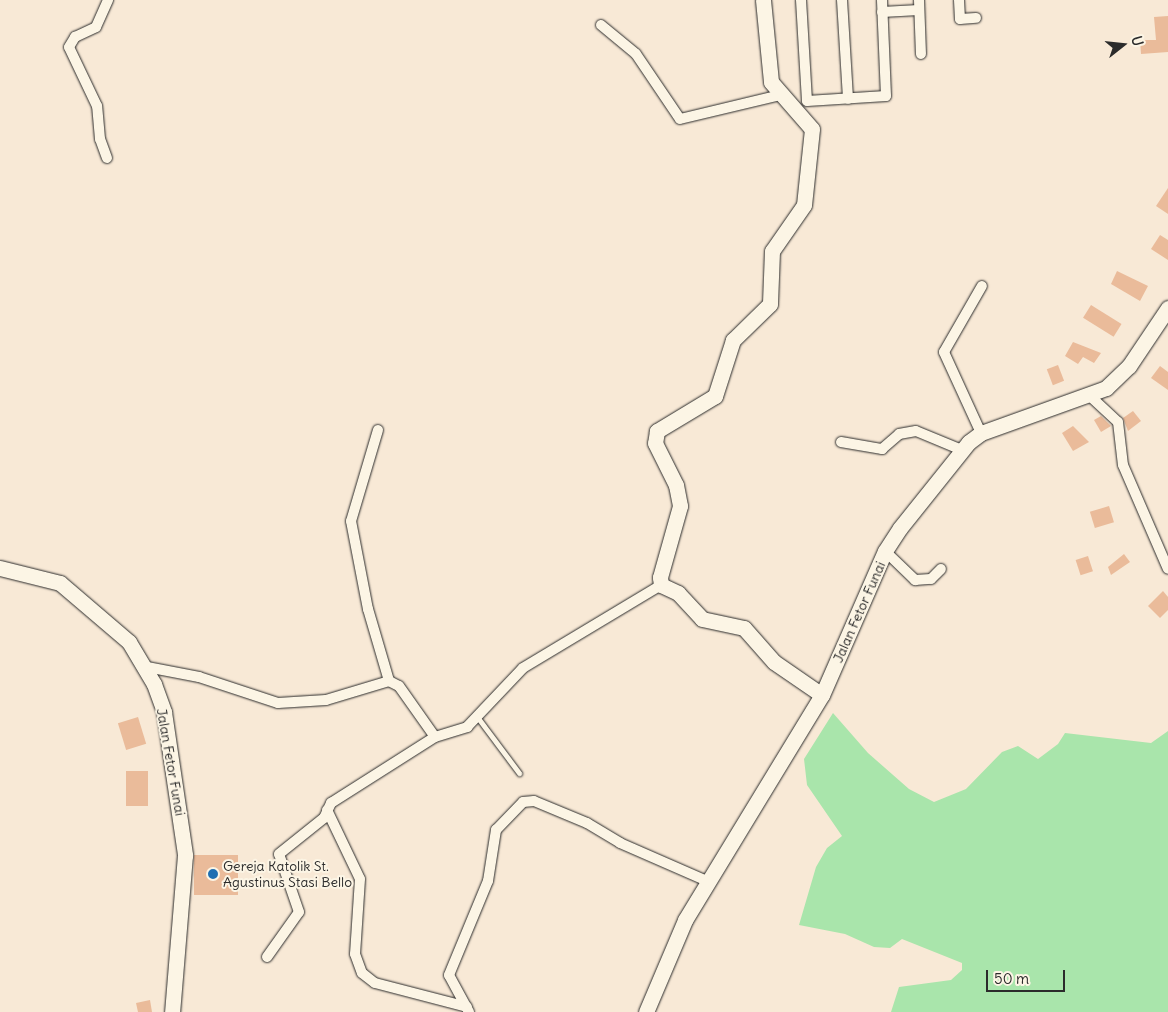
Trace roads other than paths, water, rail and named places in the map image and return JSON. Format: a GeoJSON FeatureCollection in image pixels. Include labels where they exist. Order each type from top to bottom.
{"type":"FeatureCollection","features":[{"type":"Feature","properties":{"kind":"street"},"geometry":{"type":"LineString","coordinates":[[107,158],[97,106],[69,47],[75,36],[96,27],[108,0]]}},
{"type":"Feature","properties":{"kind":"street"},"geometry":{"type":"LineString","coordinates":[[662,585],[663,556],[680,506],[674,480],[656,443],[657,431],[715,396],[733,340],[770,304],[772,251],[804,205],[812,129],[769,77],[763,0]]}},
{"type":"Feature","properties":{"kind":"street"},"geometry":{"type":"LineString","coordinates":[[802,0],[807,101],[886,96],[882,0]]}},
{"type":"Feature","properties":{"kind":"street"},"geometry":{"type":"LineString","coordinates":[[842,0],[848,99]]}},
{"type":"Feature","properties":{"kind":"street"},"geometry":{"type":"LineString","coordinates":[[959,0],[960,19],[976,18]]}},
{"type":"Feature","properties":{"kind":"street"},"geometry":{"type":"LineString","coordinates":[[882,12],[919,5],[921,54]]}},
{"type":"Feature","properties":{"kind":"street"},"geometry":{"type":"LineString","coordinates":[[601,25],[636,54],[680,119],[784,94]]}},
{"type":"Feature","properties":{"kind":"street"},"geometry":{"type":"LineString","coordinates":[[981,433],[944,352],[982,286]]}},
{"type":"Feature","properties":{"kind":"street","name":"Jalan Fetor Funai"},"geometry":{"type":"LineString","coordinates":[[646,1012],[665,962],[707,882],[822,695],[885,551],[962,450],[981,433],[1090,396],[1129,366],[1168,308]]}},
{"type":"Feature","properties":{"kind":"street"},"geometry":{"type":"LineString","coordinates":[[1090,396],[1118,422],[1121,460],[1168,569]]}},
{"type":"Feature","properties":{"kind":"street"},"geometry":{"type":"LineString","coordinates":[[378,430],[351,522],[368,610],[389,681]]}},
{"type":"Feature","properties":{"kind":"street"},"geometry":{"type":"LineString","coordinates":[[841,442],[882,450],[899,434],[916,431],[962,450]]}},
{"type":"Feature","properties":{"kind":"street"},"geometry":{"type":"LineString","coordinates":[[885,551],[916,580],[931,579],[941,569]]}},
{"type":"Feature","properties":{"kind":"street","name":"Jalan Fetor Funai"},"geometry":{"type":"LineString","coordinates":[[0,568],[60,584],[115,628],[147,667],[164,712],[185,848],[172,1012]]}},
{"type":"Feature","properties":{"kind":"street"},"geometry":{"type":"LineString","coordinates":[[662,585],[678,593],[706,622],[744,628],[774,662],[822,695]]}},
{"type":"Feature","properties":{"kind":"street"},"geometry":{"type":"LineString","coordinates":[[267,957],[299,912],[279,854],[347,790],[435,737],[467,727],[478,718],[523,668],[662,585]]}},
{"type":"Feature","properties":{"kind":"street"},"geometry":{"type":"LineString","coordinates":[[147,667],[198,677],[278,703],[326,700],[389,681],[399,686],[435,737]]}},
{"type":"Feature","properties":{"kind":"street"},"geometry":{"type":"LineString","coordinates":[[468,1009],[449,975],[488,881],[496,830],[523,802],[534,801],[587,823],[620,843],[707,882]]}},
{"type":"Feature","properties":{"kind":"street"},"geometry":{"type":"LineString","coordinates":[[327,810],[360,879],[355,954],[362,973],[375,983],[468,1009]]}},
{"type":"Feature","properties":{"kind":"lane"},"geometry":{"type":"LineString","coordinates":[[478,718],[519,773]]}},
{"type":"Feature","properties":{"kind":"place","name":"Gereja Katolik St. Agustinus Stasi Bello"},"geometry":{"type":"Point","coordinates":[213,874]}}]}
